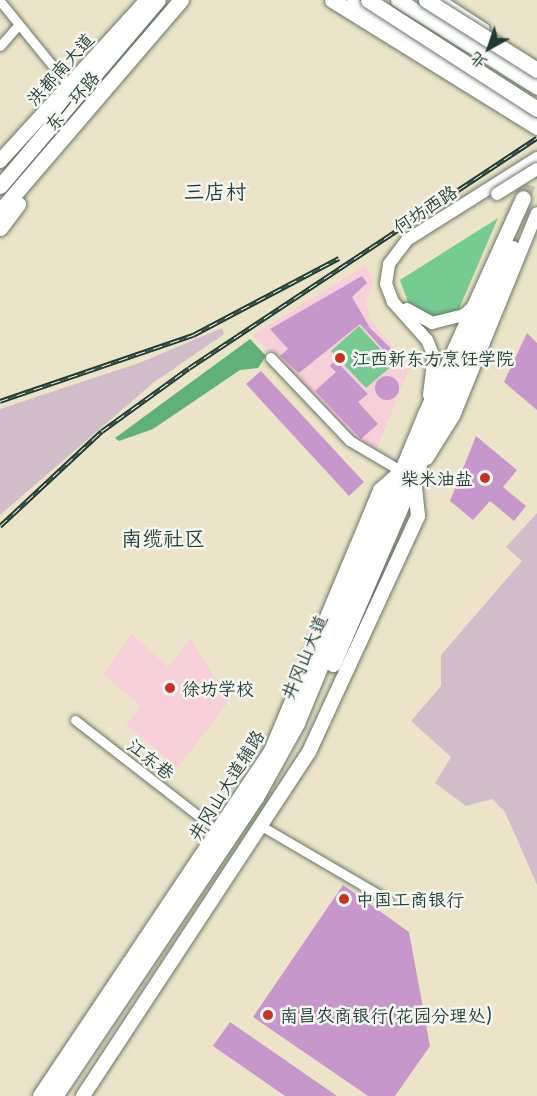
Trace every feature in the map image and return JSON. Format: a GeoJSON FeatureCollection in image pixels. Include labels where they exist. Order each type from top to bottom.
{"type":"FeatureCollection","features":[{"type":"Feature","properties":{"kind":"highway","name":"东一环路"},"geometry":{"type":"LineString","coordinates":[[0,186],[158,0]]}},
{"type":"Feature","properties":{"kind":"highway"},"geometry":{"type":"LineString","coordinates":[[172,16],[181,0]]}},
{"type":"Feature","properties":{"kind":"highway"},"geometry":{"type":"LineString","coordinates":[[172,16],[194,0]]}},
{"type":"Feature","properties":{"kind":"highway"},"geometry":{"type":"LineString","coordinates":[[332,0],[537,127]]}},
{"type":"Feature","properties":{"kind":"highway"},"geometry":{"type":"LineString","coordinates":[[368,0],[537,106]]}},
{"type":"Feature","properties":{"kind":"highway"},"geometry":{"type":"LineString","coordinates":[[398,0],[537,87]]}},
{"type":"Feature","properties":{"kind":"highway"},"geometry":{"type":"LineString","coordinates":[[426,0],[535,71]]}},
{"type":"Feature","properties":{"kind":"highway","name":"东一环路"},"geometry":{"type":"LineString","coordinates":[[0,211],[172,16]]}},
{"type":"Feature","properties":{"kind":"highway"},"geometry":{"type":"LineString","coordinates":[[0,228],[65,138]]}},
{"type":"Feature","properties":{"kind":"highway","name":"井冈山大道"},"geometry":{"type":"LineString","coordinates":[[64,1096],[264,802],[303,732],[407,475],[425,414],[475,305],[530,204]]}},
{"type":"Feature","properties":{"kind":"highway","name":"井冈山大道"},"geometry":{"type":"LineString","coordinates":[[55,1096],[256,797],[297,723],[530,204]]}},
{"type":"Feature","properties":{"kind":"main road","name":"洪都南大道"},"geometry":{"type":"LineString","coordinates":[[0,161],[147,0]]}},
{"type":"Feature","properties":{"kind":"main road"},"geometry":{"type":"LineString","coordinates":[[0,204],[176,0]]}},
{"type":"Feature","properties":{"kind":"main road"},"geometry":{"type":"LineString","coordinates":[[0,179],[30,150]]}},
{"type":"Feature","properties":{"kind":"main road","name":"何坊西路"},"geometry":{"type":"LineString","coordinates":[[390,283],[393,263],[426,236],[498,189],[537,159]]}},
{"type":"Feature","properties":{"kind":"main road","name":"何坊西路"},"geometry":{"type":"LineString","coordinates":[[498,189],[537,169]]}},
{"type":"Feature","properties":{"kind":"main road"},"geometry":{"type":"LineString","coordinates":[[83,1096],[262,827],[309,752],[418,516],[407,475],[454,416],[522,246],[530,204]]}},
{"type":"Feature","properties":{"kind":"main road"},"geometry":{"type":"LineString","coordinates":[[522,246],[537,227]]}},
{"type":"Feature","properties":{"kind":"main road"},"geometry":{"type":"LineString","coordinates":[[390,283],[408,310],[432,322],[457,318],[475,305]]}},
{"type":"Feature","properties":{"kind":"main road"},"geometry":{"type":"LineString","coordinates":[[390,283],[434,357],[425,414]]}},
{"type":"Feature","properties":{"kind":"main road","name":"井冈山大道辅路"},"geometry":{"type":"LineString","coordinates":[[40,1096],[265,761],[380,490],[407,475]]}},
{"type":"Feature","properties":{"kind":"street"},"geometry":{"type":"LineString","coordinates":[[351,0],[531,115],[537,106],[378,0]]}},
{"type":"Feature","properties":{"kind":"street"},"geometry":{"type":"LineString","coordinates":[[433,0],[535,71]]}},
{"type":"Feature","properties":{"kind":"street"},"geometry":{"type":"LineString","coordinates":[[442,0],[526,56],[535,71]]}},
{"type":"Feature","properties":{"kind":"street"},"geometry":{"type":"LineString","coordinates":[[0,1],[69,86]]}},
{"type":"Feature","properties":{"kind":"street"},"geometry":{"type":"LineString","coordinates":[[0,46],[18,25]]}},
{"type":"Feature","properties":{"kind":"street"},"geometry":{"type":"LineString","coordinates":[[271,358],[350,441],[407,475]]}},
{"type":"Feature","properties":{"kind":"street","name":"江东巷"},"geometry":{"type":"LineString","coordinates":[[75,720],[209,824]]}},
{"type":"Feature","properties":{"kind":"street"},"geometry":{"type":"LineString","coordinates":[[262,827],[388,900]]}},
{"type":"Feature","properties":{"kind":"shaded area","name":"江西新东方烹饪学院"},"geometry":{"type":"Polygon","coordinates":[[[365,265],[374,281],[366,301],[370,320],[410,367],[374,456],[253,335],[365,265]]]}},
{"type":"Feature","properties":{"kind":"shaded area"},"geometry":{"type":"Polygon","coordinates":[[[222,328],[224,334],[153,383],[0,515],[0,409],[139,363],[222,328]]]}},
{"type":"Feature","properties":{"kind":"shaded area"},"geometry":{"type":"Polygon","coordinates":[[[537,513],[537,885],[505,812],[492,799],[466,806],[435,783],[451,757],[411,721],[441,686],[441,655],[522,561],[506,547],[537,513]]]}},
{"type":"Feature","properties":{"kind":"shaded area","name":"徐坊学校"},"geometry":{"type":"Polygon","coordinates":[[[132,634],[168,667],[191,639],[229,701],[178,767],[126,725],[141,706],[103,675],[132,634]]]}},
{"type":"Feature","properties":{"kind":"green space"},"geometry":{"type":"Polygon","coordinates":[[[498,218],[458,311],[437,318],[409,305],[400,280],[498,218]]]}},
{"type":"Feature","properties":{"kind":"green space"},"geometry":{"type":"Polygon","coordinates":[[[359,326],[394,364],[366,388],[331,351],[359,326]]]}},
{"type":"Feature","properties":{"kind":"green space"},"geometry":{"type":"Polygon","coordinates":[[[250,339],[266,356],[258,368],[240,370],[153,429],[119,441],[115,438],[250,339]]]}},
{"type":"Feature","properties":{"kind":"building"},"geometry":{"type":"Polygon","coordinates":[[[362,276],[367,283],[352,297],[370,328],[404,361],[398,366],[360,324],[299,373],[280,356],[288,349],[270,329],[362,276]]]}},
{"type":"Feature","properties":{"kind":"building"},"geometry":{"type":"Polygon","coordinates":[[[527,333],[537,343],[537,410],[504,382],[527,333]]]}},
{"type":"Feature","properties":{"kind":"building"},"geometry":{"type":"Polygon","coordinates":[[[335,360],[368,394],[358,402],[378,424],[361,439],[315,391],[336,372],[330,366],[335,360]]]}},
{"type":"Feature","properties":{"kind":"building"},"geometry":{"type":"Polygon","coordinates":[[[261,371],[364,482],[349,496],[246,384],[261,371]]]}},
{"type":"Feature","properties":{"kind":"building"},"geometry":{"type":"Polygon","coordinates":[[[387,376],[395,380],[399,388],[395,396],[387,400],[379,396],[375,388],[379,380],[387,376]]]}},
{"type":"Feature","properties":{"kind":"building","name":"柴米油盐"},"geometry":{"type":"Polygon","coordinates":[[[476,436],[517,470],[503,487],[526,506],[514,521],[490,501],[473,520],[450,501],[476,436]]]}},
{"type":"Feature","properties":{"kind":"building"},"geometry":{"type":"Polygon","coordinates":[[[343,885],[409,932],[430,1046],[395,1096],[368,1096],[253,1017],[343,885]]]}},
{"type":"Feature","properties":{"kind":"building"},"geometry":{"type":"Polygon","coordinates":[[[230,1022],[337,1096],[285,1096],[213,1046],[230,1022]]]}},
{"type":"Feature","properties":{"kind":"tunnel"},"geometry":{"type":"LineString","coordinates":[[523,198],[536,163]]}},
{"type":"Feature","properties":{"kind":"railway"},"geometry":{"type":"LineString","coordinates":[[0,526],[102,431],[189,368],[537,138]]}},
{"type":"Feature","properties":{"kind":"railway"},"geometry":{"type":"LineString","coordinates":[[0,401],[193,335],[339,258]]}},
{"type":"Feature","properties":{"kind":"place","name":"江西新东方烹饪学院"},"geometry":{"type":"Point","coordinates":[340,358]}},
{"type":"Feature","properties":{"kind":"place","name":"柴米油盐"},"geometry":{"type":"Point","coordinates":[485,478]}},
{"type":"Feature","properties":{"kind":"place","name":"徐坊学校"},"geometry":{"type":"Point","coordinates":[170,688]}},
{"type":"Feature","properties":{"kind":"place","name":"中国工商银行"},"geometry":{"type":"Point","coordinates":[344,899]}},
{"type":"Feature","properties":{"kind":"place","name":"南昌农商银行(花园分理处)"},"geometry":{"type":"Point","coordinates":[268,1015]}},
{"type":"Feature","properties":{"kind":"district","name":"三店村"},"geometry":{"type":"Point","coordinates":[215,190]}},
{"type":"Feature","properties":{"kind":"district","name":"南缆社区"},"geometry":{"type":"Point","coordinates":[163,537]}}]}
